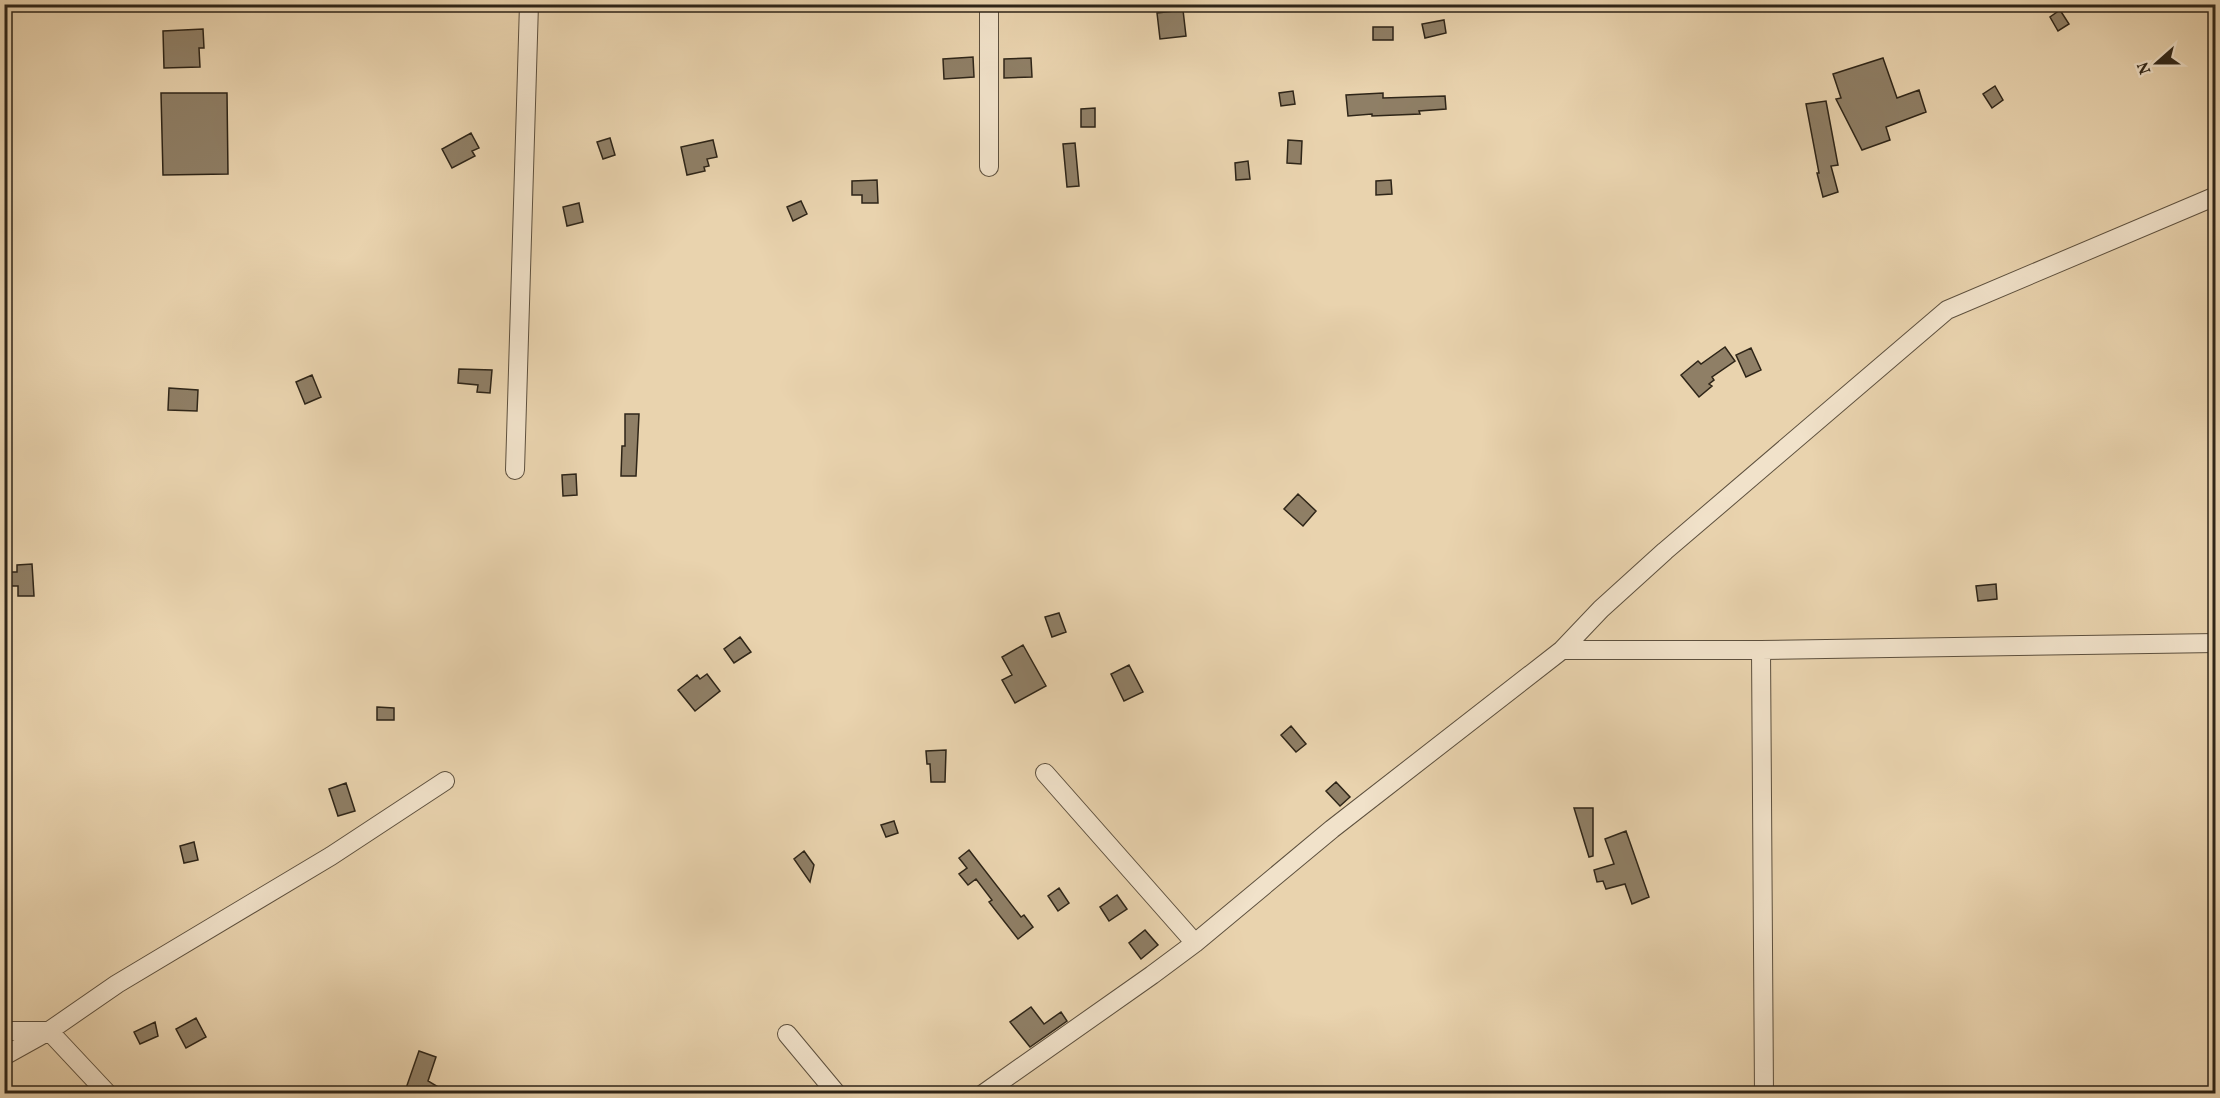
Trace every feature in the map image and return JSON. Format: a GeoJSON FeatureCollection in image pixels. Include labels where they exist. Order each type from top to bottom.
{"type":"FeatureCollection","features":[{"type":"Feature","properties":{"kind":"street"},"geometry":{"type":"LineString","coordinates":[[515,470],[529,4]]}},
{"type":"Feature","properties":{"kind":"street"},"geometry":{"type":"LineString","coordinates":[[989,4],[989,167]]}},
{"type":"Feature","properties":{"kind":"street"},"geometry":{"type":"LineString","coordinates":[[983,1094],[1195,943],[1332,829],[1562,650],[1600,609],[1665,551],[1947,310],[2216,196]]}},
{"type":"Feature","properties":{"kind":"street"},"geometry":{"type":"LineString","coordinates":[[1562,650],[1761,650],[2216,643]]}},
{"type":"Feature","properties":{"kind":"street"},"geometry":{"type":"LineString","coordinates":[[1761,650],[1764,1094]]}},
{"type":"Feature","properties":{"kind":"street"},"geometry":{"type":"LineString","coordinates":[[1045,773],[1195,943]]}},
{"type":"Feature","properties":{"kind":"street"},"geometry":{"type":"LineString","coordinates":[[4,1056],[49,1031],[117,984],[331,856],[445,782]]}},
{"type":"Feature","properties":{"kind":"street"},"geometry":{"type":"LineString","coordinates":[[4,1031],[49,1031],[108,1094]]}},
{"type":"Feature","properties":{"kind":"street"},"geometry":{"type":"LineString","coordinates":[[787,1034],[837,1094]]}},
{"type":"Feature","properties":{"kind":"building"},"geometry":{"type":"Polygon","coordinates":[[[1183,10],[1186,36],[1160,39],[1157,13],[1183,10]]]}},
{"type":"Feature","properties":{"kind":"building"},"geometry":{"type":"Polygon","coordinates":[[[2060,10],[2069,24],[2058,31],[2050,17],[2060,10]]]}},
{"type":"Feature","properties":{"kind":"building"},"geometry":{"type":"Polygon","coordinates":[[[1444,20],[1446,33],[1425,38],[1422,24],[1444,20]]]}},
{"type":"Feature","properties":{"kind":"building"},"geometry":{"type":"Polygon","coordinates":[[[1373,27],[1393,27],[1393,40],[1373,40],[1373,27]]]}},
{"type":"Feature","properties":{"kind":"building"},"geometry":{"type":"Polygon","coordinates":[[[203,29],[204,48],[199,48],[200,67],[164,68],[163,31],[203,29]]]}},
{"type":"Feature","properties":{"kind":"building"},"geometry":{"type":"Polygon","coordinates":[[[973,57],[974,77],[944,79],[943,59],[973,57]]]}},
{"type":"Feature","properties":{"kind":"building"},"geometry":{"type":"Polygon","coordinates":[[[1031,58],[1032,77],[1004,78],[1004,59],[1031,58]]]}},
{"type":"Feature","properties":{"kind":"building"},"geometry":{"type":"Polygon","coordinates":[[[1883,58],[1897,98],[1919,90],[1926,112],[1886,127],[1890,140],[1862,150],[1836,99],[1841,98],[1833,74],[1883,58]]]}},
{"type":"Feature","properties":{"kind":"building"},"geometry":{"type":"Polygon","coordinates":[[[1995,86],[2003,100],[1992,108],[1983,94],[1995,86]]]}},
{"type":"Feature","properties":{"kind":"building"},"geometry":{"type":"Polygon","coordinates":[[[1293,91],[1295,104],[1281,106],[1279,93],[1293,91]]]}},
{"type":"Feature","properties":{"kind":"building"},"geometry":{"type":"Polygon","coordinates":[[[161,93],[227,93],[228,174],[163,175],[161,93]]]}},
{"type":"Feature","properties":{"kind":"building"},"geometry":{"type":"Polygon","coordinates":[[[1383,93],[1383,98],[1445,96],[1446,109],[1419,111],[1420,114],[1348,116],[1346,95],[1383,93]]]}},
{"type":"Feature","properties":{"kind":"building"},"geometry":{"type":"Polygon","coordinates":[[[1826,101],[1838,165],[1831,166],[1838,192],[1823,197],[1806,104],[1826,101]]]}},
{"type":"Feature","properties":{"kind":"building"},"geometry":{"type":"Polygon","coordinates":[[[1095,108],[1095,127],[1081,127],[1081,109],[1095,108]]]}},
{"type":"Feature","properties":{"kind":"building"},"geometry":{"type":"Polygon","coordinates":[[[471,133],[479,148],[472,151],[475,156],[452,168],[442,149],[471,133]]]}},
{"type":"Feature","properties":{"kind":"building"},"geometry":{"type":"Polygon","coordinates":[[[610,138],[615,155],[603,159],[597,142],[610,138]]]}},
{"type":"Feature","properties":{"kind":"building"},"geometry":{"type":"Polygon","coordinates":[[[713,140],[717,157],[707,159],[709,166],[704,167],[705,171],[687,175],[681,147],[713,140]]]}},
{"type":"Feature","properties":{"kind":"building"},"geometry":{"type":"Polygon","coordinates":[[[1288,140],[1302,141],[1301,164],[1287,163],[1288,140]]]}},
{"type":"Feature","properties":{"kind":"building"},"geometry":{"type":"Polygon","coordinates":[[[1075,143],[1079,186],[1067,187],[1063,144],[1075,143]]]}},
{"type":"Feature","properties":{"kind":"building"},"geometry":{"type":"Polygon","coordinates":[[[1248,161],[1250,179],[1236,180],[1235,163],[1248,161]]]}},
{"type":"Feature","properties":{"kind":"building"},"geometry":{"type":"Polygon","coordinates":[[[877,180],[878,203],[862,203],[862,195],[852,195],[852,181],[877,180]]]}},
{"type":"Feature","properties":{"kind":"building"},"geometry":{"type":"Polygon","coordinates":[[[1391,180],[1392,194],[1376,195],[1376,181],[1391,180]]]}},
{"type":"Feature","properties":{"kind":"building"},"geometry":{"type":"Polygon","coordinates":[[[801,201],[807,214],[793,221],[787,207],[801,201]]]}},
{"type":"Feature","properties":{"kind":"building"},"geometry":{"type":"Polygon","coordinates":[[[579,203],[583,222],[567,226],[563,207],[579,203]]]}},
{"type":"Feature","properties":{"kind":"building"},"geometry":{"type":"Polygon","coordinates":[[[1725,347],[1735,361],[1712,377],[1714,380],[1709,384],[1712,386],[1699,397],[1681,375],[1698,361],[1701,364],[1725,347]]]}},
{"type":"Feature","properties":{"kind":"building"},"geometry":{"type":"Polygon","coordinates":[[[1751,348],[1761,370],[1746,377],[1736,355],[1751,348]]]}},
{"type":"Feature","properties":{"kind":"building"},"geometry":{"type":"Polygon","coordinates":[[[459,369],[492,370],[490,393],[477,392],[478,385],[458,383],[459,369]]]}},
{"type":"Feature","properties":{"kind":"building"},"geometry":{"type":"Polygon","coordinates":[[[312,375],[321,397],[305,404],[296,382],[312,375]]]}},
{"type":"Feature","properties":{"kind":"building"},"geometry":{"type":"Polygon","coordinates":[[[169,388],[198,390],[197,411],[168,410],[169,388]]]}},
{"type":"Feature","properties":{"kind":"building"},"geometry":{"type":"Polygon","coordinates":[[[625,414],[639,414],[636,476],[621,476],[622,446],[625,446],[625,414]]]}},
{"type":"Feature","properties":{"kind":"building"},"geometry":{"type":"Polygon","coordinates":[[[576,474],[577,495],[563,496],[562,475],[576,474]]]}},
{"type":"Feature","properties":{"kind":"building"},"geometry":{"type":"Polygon","coordinates":[[[1298,494],[1316,511],[1303,526],[1284,509],[1298,494]]]}},
{"type":"Feature","properties":{"kind":"building"},"geometry":{"type":"Polygon","coordinates":[[[32,564],[34,596],[18,596],[18,586],[10,586],[9,572],[17,572],[17,565],[32,564]]]}},
{"type":"Feature","properties":{"kind":"building"},"geometry":{"type":"Polygon","coordinates":[[[1996,584],[1997,599],[1978,601],[1976,586],[1996,584]]]}},
{"type":"Feature","properties":{"kind":"building"},"geometry":{"type":"Polygon","coordinates":[[[1059,613],[1066,632],[1052,637],[1045,617],[1059,613]]]}},
{"type":"Feature","properties":{"kind":"building"},"geometry":{"type":"Polygon","coordinates":[[[740,637],[751,652],[734,663],[724,649],[740,637]]]}},
{"type":"Feature","properties":{"kind":"building"},"geometry":{"type":"Polygon","coordinates":[[[1023,645],[1046,686],[1015,703],[1002,680],[1012,675],[1002,657],[1023,645]]]}},
{"type":"Feature","properties":{"kind":"building"},"geometry":{"type":"Polygon","coordinates":[[[1129,665],[1143,692],[1124,701],[1111,674],[1129,665]]]}},
{"type":"Feature","properties":{"kind":"building"},"geometry":{"type":"Polygon","coordinates":[[[707,674],[720,691],[695,711],[678,690],[697,675],[700,679],[707,674]]]}},
{"type":"Feature","properties":{"kind":"building"},"geometry":{"type":"Polygon","coordinates":[[[377,707],[394,708],[394,720],[377,720],[377,707]]]}},
{"type":"Feature","properties":{"kind":"building"},"geometry":{"type":"Polygon","coordinates":[[[1291,726],[1306,744],[1296,752],[1281,735],[1291,726]]]}},
{"type":"Feature","properties":{"kind":"building"},"geometry":{"type":"Polygon","coordinates":[[[946,750],[945,782],[931,782],[930,764],[927,764],[926,751],[946,750]]]}},
{"type":"Feature","properties":{"kind":"building"},"geometry":{"type":"Polygon","coordinates":[[[1336,782],[1350,797],[1340,806],[1326,791],[1336,782]]]}},
{"type":"Feature","properties":{"kind":"building"},"geometry":{"type":"Polygon","coordinates":[[[346,783],[355,811],[338,816],[329,789],[346,783]]]}},
{"type":"Feature","properties":{"kind":"building"},"geometry":{"type":"Polygon","coordinates":[[[1574,808],[1593,808],[1593,856],[1589,857],[1574,808]]]}},
{"type":"Feature","properties":{"kind":"building"},"geometry":{"type":"Polygon","coordinates":[[[894,821],[898,833],[886,837],[881,825],[894,821]]]}},
{"type":"Feature","properties":{"kind":"building"},"geometry":{"type":"Polygon","coordinates":[[[1626,831],[1649,897],[1632,904],[1625,884],[1606,889],[1603,881],[1597,882],[1594,870],[1614,864],[1605,839],[1626,831]]]}},
{"type":"Feature","properties":{"kind":"building"},"geometry":{"type":"Polygon","coordinates":[[[194,842],[198,860],[184,863],[180,846],[194,842]]]}},
{"type":"Feature","properties":{"kind":"building"},"geometry":{"type":"Polygon","coordinates":[[[969,850],[1021,917],[1024,915],[1033,927],[1018,939],[989,902],[992,900],[976,879],[968,885],[959,874],[967,868],[959,858],[969,850]]]}},
{"type":"Feature","properties":{"kind":"building"},"geometry":{"type":"Polygon","coordinates":[[[804,851],[814,865],[810,882],[794,859],[804,851]]]}},
{"type":"Feature","properties":{"kind":"building"},"geometry":{"type":"Polygon","coordinates":[[[1059,888],[1069,903],[1058,911],[1048,896],[1059,888]]]}},
{"type":"Feature","properties":{"kind":"building"},"geometry":{"type":"Polygon","coordinates":[[[1117,895],[1127,909],[1109,921],[1100,907],[1117,895]]]}},
{"type":"Feature","properties":{"kind":"building"},"geometry":{"type":"Polygon","coordinates":[[[1145,930],[1158,945],[1141,959],[1129,943],[1145,930]]]}},
{"type":"Feature","properties":{"kind":"building"},"geometry":{"type":"Polygon","coordinates":[[[1031,1007],[1044,1024],[1061,1012],[1067,1021],[1030,1047],[1010,1022],[1031,1007]]]}},
{"type":"Feature","properties":{"kind":"building"},"geometry":{"type":"Polygon","coordinates":[[[196,1018],[206,1037],[186,1048],[176,1029],[196,1018]]]}},
{"type":"Feature","properties":{"kind":"building"},"geometry":{"type":"Polygon","coordinates":[[[155,1022],[158,1036],[140,1044],[134,1032],[155,1022]]]}},
{"type":"Feature","properties":{"kind":"building"},"geometry":{"type":"Polygon","coordinates":[[[419,1051],[436,1057],[428,1081],[450,1094],[404,1094],[419,1051]]]}}]}
